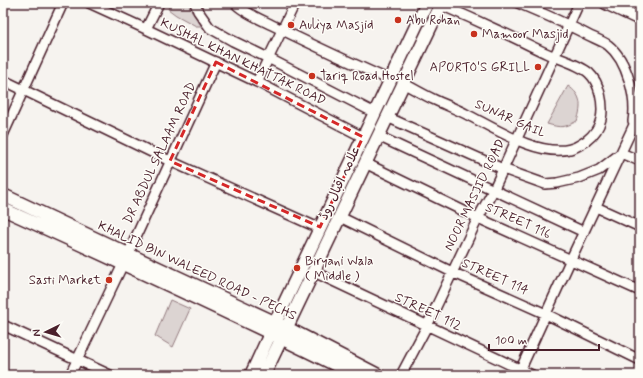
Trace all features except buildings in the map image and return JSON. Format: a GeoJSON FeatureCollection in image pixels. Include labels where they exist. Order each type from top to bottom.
{"type":"FeatureCollection","features":[{"type":"Feature","properties":{"kind":"main road","name":"علامہ اقبال روڈ"},"geometry":{"type":"LineString","coordinates":[[252,375],[272,327],[427,3]]}},
{"type":"Feature","properties":{"kind":"main road"},"geometry":{"type":"LineString","coordinates":[[606,3],[640,19]]}},
{"type":"Feature","properties":{"kind":"main road","name":"علامہ اقبال روڈ"},"geometry":{"type":"LineString","coordinates":[[264,375],[441,4]]}},
{"type":"Feature","properties":{"kind":"main road","name":"KHALID BIN WALEED ROAD - PECHS"},"geometry":{"type":"LineString","coordinates":[[3,195],[126,259],[378,375]]}},
{"type":"Feature","properties":{"kind":"main road","name":"KHALID BIN WALEED ROAD - PECHS"},"geometry":{"type":"LineString","coordinates":[[3,209],[126,259]]}},
{"type":"Feature","properties":{"kind":"main road","name":"KHALID BIN WALEED ROAD - PECHS"},"geometry":{"type":"LineString","coordinates":[[284,333],[356,375]]}},
{"type":"Feature","properties":{"kind":"street"},"geometry":{"type":"LineString","coordinates":[[3,135],[63,3]]}},
{"type":"Feature","properties":{"kind":"street","name":"KUSHAL KHAN KHATTAK ROAD"},"geometry":{"type":"LineString","coordinates":[[89,3],[257,82],[363,137]]}},
{"type":"Feature","properties":{"kind":"street"},"geometry":{"type":"LineString","coordinates":[[146,29],[159,3]]}},
{"type":"Feature","properties":{"kind":"street"},"geometry":{"type":"LineString","coordinates":[[195,3],[198,11],[210,28],[375,113]]}},
{"type":"Feature","properties":{"kind":"street"},"geometry":{"type":"LineString","coordinates":[[235,3],[237,6],[283,30],[390,80]]}},
{"type":"Feature","properties":{"kind":"street"},"geometry":{"type":"LineString","coordinates":[[257,82],[295,3]]}},
{"type":"Feature","properties":{"kind":"street"},"geometry":{"type":"LineString","coordinates":[[518,3],[569,25],[608,45],[620,58],[633,94],[634,113],[631,131]]}},
{"type":"Feature","properties":{"kind":"street","name":"NOOR MASJID ROAD"},"geometry":{"type":"LineString","coordinates":[[401,375],[427,326],[478,218],[493,191],[579,3]]}},
{"type":"Feature","properties":{"kind":"street","name":"SUNAR GAIL"},"geometry":{"type":"LineString","coordinates":[[403,83],[434,100],[517,140],[541,149],[571,149],[580,146],[597,131],[602,113],[600,92],[590,74],[581,68],[523,43],[441,4]]}},
{"type":"Feature","properties":{"kind":"street","name":"DR ABDUL SALAAM ROAD"},"geometry":{"type":"LineString","coordinates":[[70,375],[126,259],[216,62]]}},
{"type":"Feature","properties":{"kind":"street"},"geometry":{"type":"LineString","coordinates":[[3,80],[170,161],[312,225],[320,227]]}},
{"type":"Feature","properties":{"kind":"street"},"geometry":{"type":"LineString","coordinates":[[519,372],[640,112]]}},
{"type":"Feature","properties":{"kind":"street"},"geometry":{"type":"LineString","coordinates":[[387,117],[503,169],[545,184],[579,178],[599,170],[622,153]]}},
{"type":"Feature","properties":{"kind":"street"},"geometry":{"type":"LineString","coordinates":[[378,136],[493,191],[584,232]]}},
{"type":"Feature","properties":{"kind":"street"},"geometry":{"type":"LineString","coordinates":[[622,153],[640,161]]}},
{"type":"Feature","properties":{"kind":"street","name":"STREET 116"},"geometry":{"type":"LineString","coordinates":[[365,163],[478,218],[640,291]]}},
{"type":"Feature","properties":{"kind":"street"},"geometry":{"type":"LineString","coordinates":[[596,207],[640,227]]}},
{"type":"Feature","properties":{"kind":"street","name":"STREET 114"},"geometry":{"type":"LineString","coordinates":[[340,217],[452,272],[546,314],[640,360]]}},
{"type":"Feature","properties":{"kind":"street","name":"STREET 112"},"geometry":{"type":"LineString","coordinates":[[314,272],[519,372],[532,375]]}},
{"type":"Feature","properties":{"kind":"street"},"geometry":{"type":"LineString","coordinates":[[3,324],[110,375]]}},
{"type":"Feature","properties":{"kind":"highlighted area"},"geometry":{"type":"Polygon","coordinates":[[[216,62],[363,137],[320,227],[170,161],[216,62]]]}},
{"type":"Feature","properties":{"kind":"shaded area"},"geometry":{"type":"Polygon","coordinates":[[[171,3],[192,3],[206,26],[196,26],[176,15],[168,9],[171,3]]]}},
{"type":"Feature","properties":{"kind":"shaded area"},"geometry":{"type":"Polygon","coordinates":[[[568,86],[573,89],[580,101],[580,110],[577,121],[562,127],[547,124],[568,86]]]}},
{"type":"Feature","properties":{"kind":"shaded area"},"geometry":{"type":"Polygon","coordinates":[[[170,300],[190,309],[173,347],[155,336],[170,300]]]}},
{"type":"Feature","properties":{"kind":"place","name":"Abu Rohan"},"geometry":{"type":"Point","coordinates":[398,20]}},
{"type":"Feature","properties":{"kind":"place","name":"Auliya Masjid"},"geometry":{"type":"Point","coordinates":[291,25]}},
{"type":"Feature","properties":{"kind":"place","name":"Mamoor Masjid"},"geometry":{"type":"Point","coordinates":[474,34]}},
{"type":"Feature","properties":{"kind":"place","name":"APORTO'S GRILL"},"geometry":{"type":"Point","coordinates":[538,67]}},
{"type":"Feature","properties":{"kind":"place","name":"Tariq Road Hostel"},"geometry":{"type":"Point","coordinates":[312,76]}},
{"type":"Feature","properties":{"kind":"place","name":"Biryani Wala ( Middle )"},"geometry":{"type":"Point","coordinates":[297,268]}},
{"type":"Feature","properties":{"kind":"place","name":"Sasti Market"},"geometry":{"type":"Point","coordinates":[109,280]}}]}
